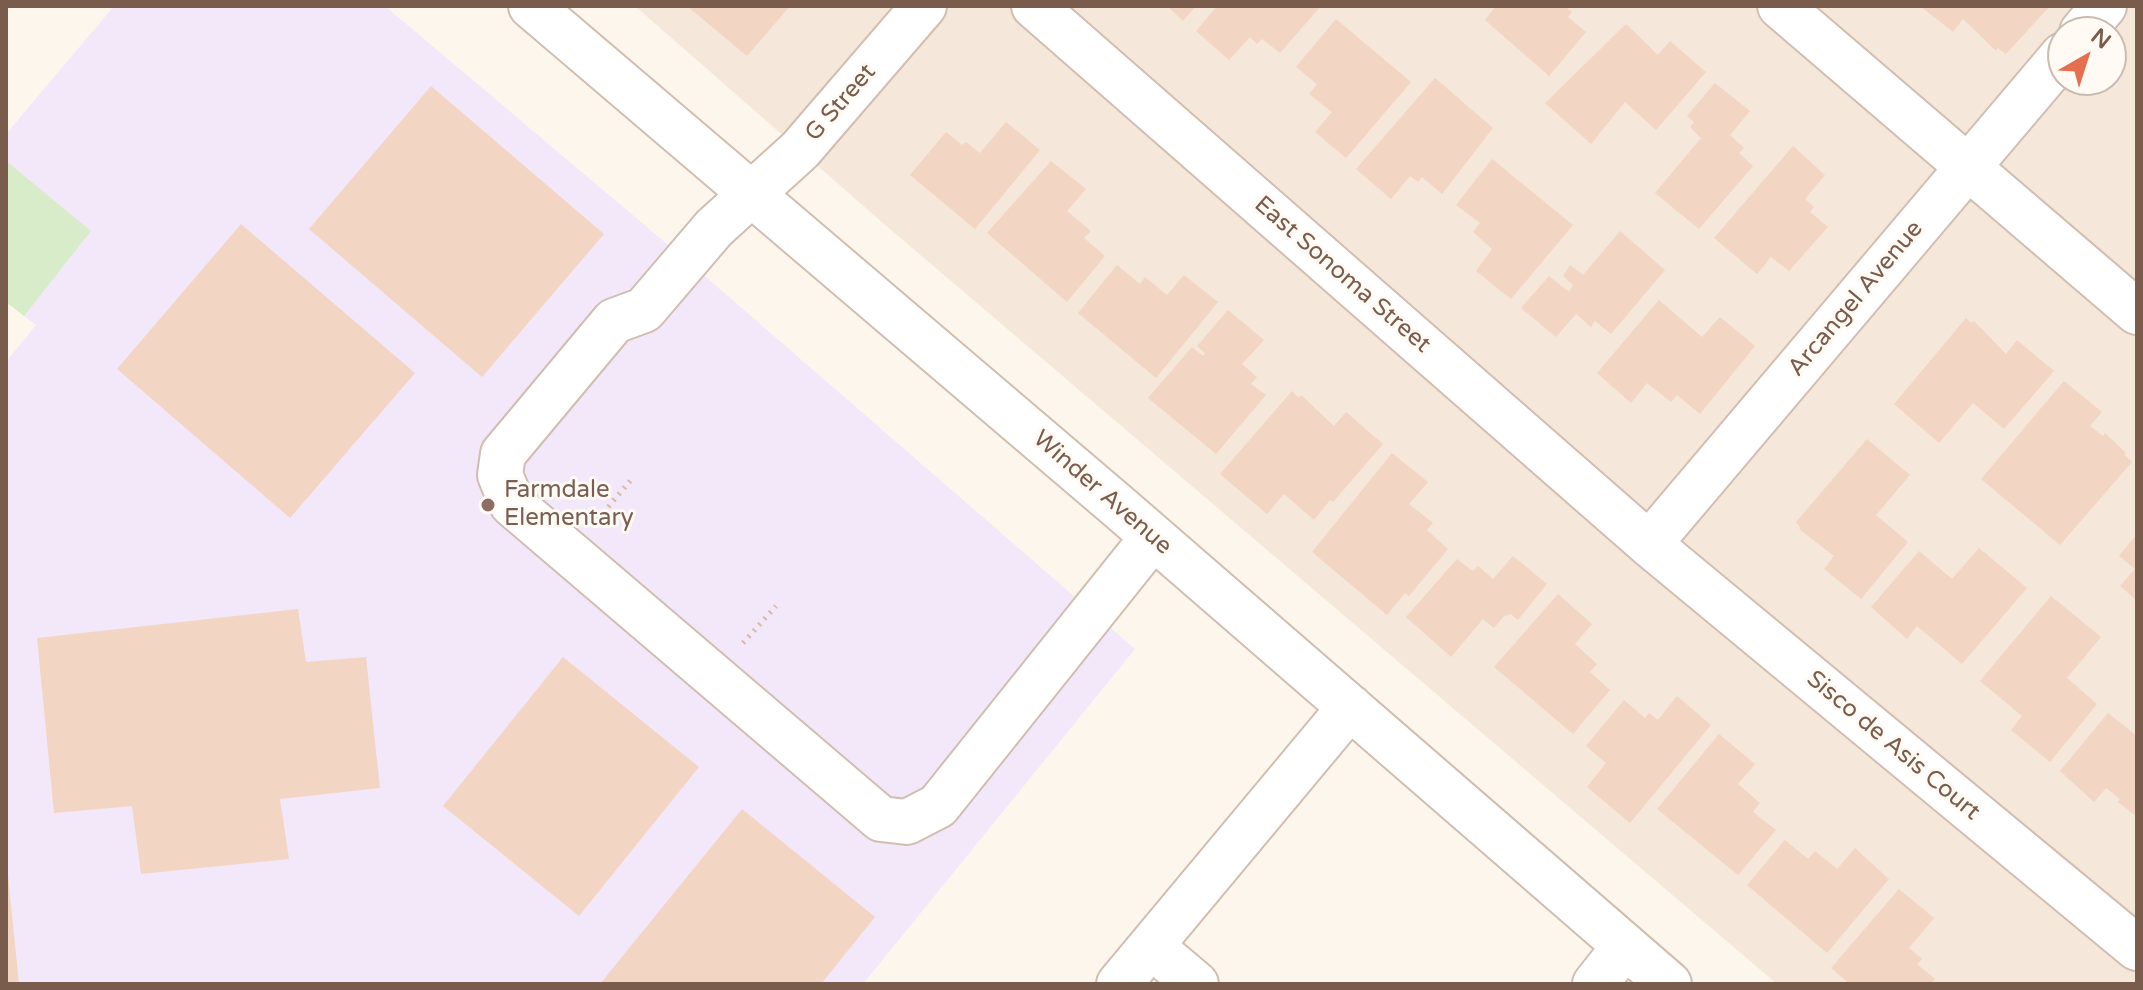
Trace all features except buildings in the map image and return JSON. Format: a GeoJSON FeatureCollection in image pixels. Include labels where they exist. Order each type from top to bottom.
{"type":"FeatureCollection","features":[{"type":"Feature","properties":{"kind":"street","name":"Winder Avenue"},"geometry":{"type":"LineString","coordinates":[[531,6],[1153,537],[1669,984]]}},
{"type":"Feature","properties":{"kind":"street","name":"G Street"},"geometry":{"type":"LineString","coordinates":[[924,6],[800,150],[714,228],[644,310],[614,321],[503,454],[500,475],[512,504],[881,819],[907,822],[938,806],[1153,537]]}},
{"type":"Feature","properties":{"kind":"street","name":"East Sonoma Street"},"geometry":{"type":"LineString","coordinates":[[1034,6],[1649,544]]}},
{"type":"Feature","properties":{"kind":"street"},"geometry":{"type":"LineString","coordinates":[[1780,6],[2137,312]]}},
{"type":"Feature","properties":{"kind":"street","name":"Arcangel Avenue"},"geometry":{"type":"LineString","coordinates":[[1649,544],[2047,74]]}},
{"type":"Feature","properties":{"kind":"street","name":"Sisco de Asis Court"},"geometry":{"type":"LineString","coordinates":[[1649,544],[2137,948]]}},
{"type":"Feature","properties":{"kind":"street"},"geometry":{"type":"LineString","coordinates":[[1119,984],[1350,707]]}},
{"type":"Feature","properties":{"kind":"street"},"geometry":{"type":"LineString","coordinates":[[1151,946],[1196,984]]}},
{"type":"Feature","properties":{"kind":"street"},"geometry":{"type":"LineString","coordinates":[[1595,984],[1625,946]]}},
{"type":"Feature","properties":{"kind":"shaded area","name":"Farmdale Elementary"},"geometry":{"type":"Polygon","coordinates":[[[114,6],[385,6],[699,271],[1135,649],[863,984],[6,984],[6,362],[36,325],[6,302],[6,134],[114,6]]]}},
{"type":"Feature","properties":{"kind":"shaded area"},"geometry":{"type":"Polygon","coordinates":[[[635,6],[2137,6],[2137,984],[1777,984],[884,224],[635,6]]]}},
{"type":"Feature","properties":{"kind":"green space"},"geometry":{"type":"Polygon","coordinates":[[[6,161],[91,231],[24,316],[6,302],[6,161]]]}},
{"type":"Feature","properties":{"kind":"place","name":"Farmdale Elementary"},"geometry":{"type":"Point","coordinates":[488,505]}}]}
